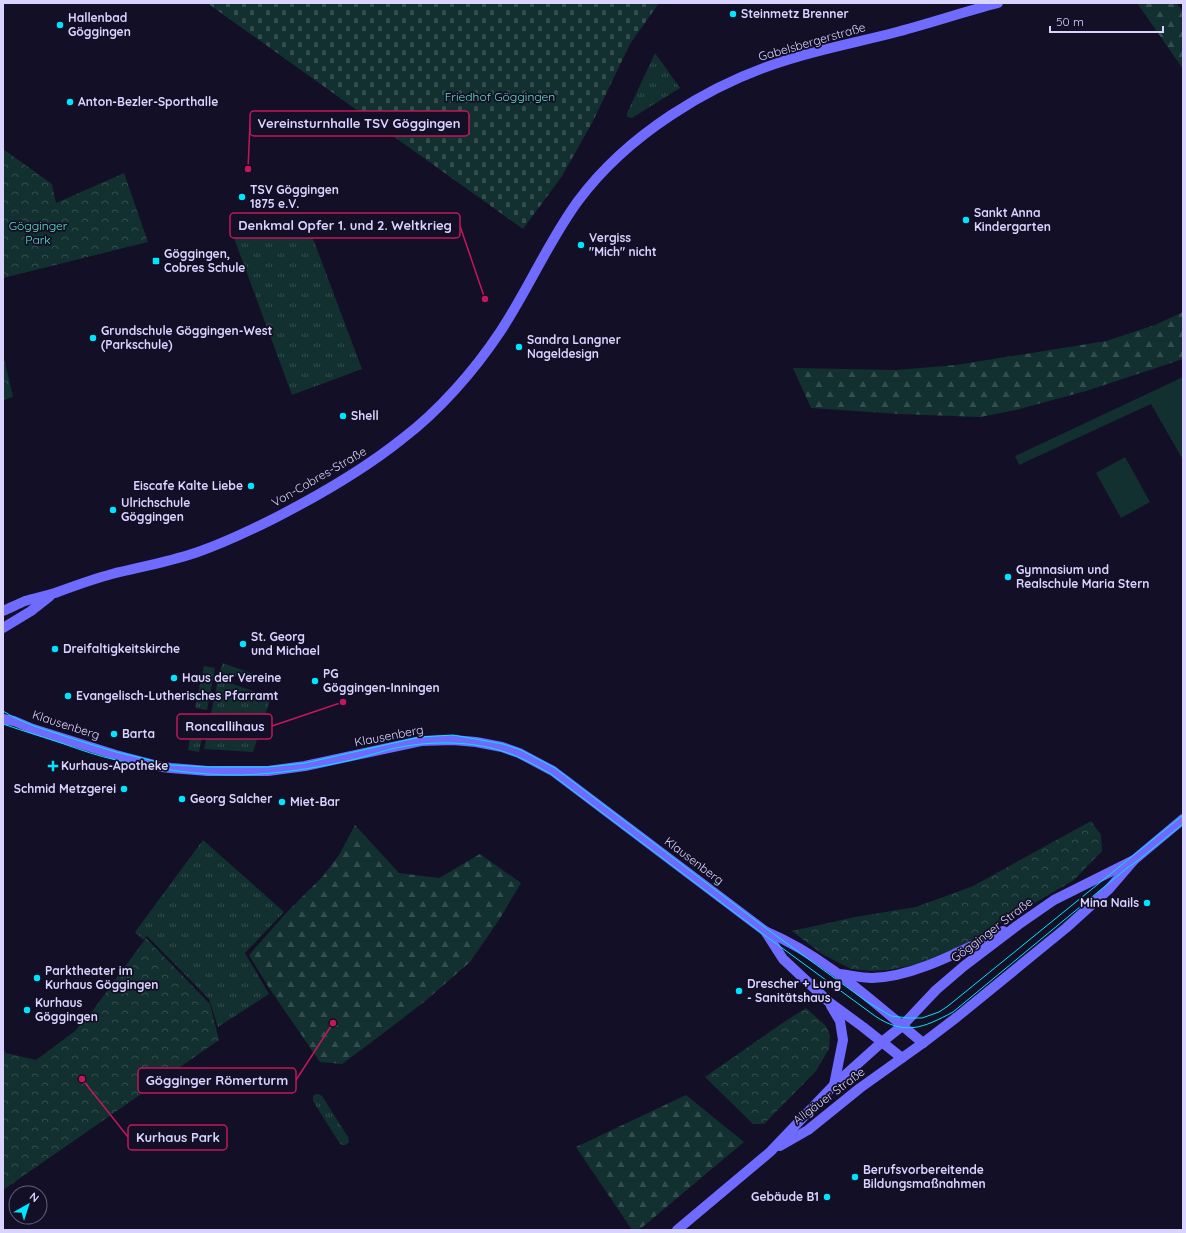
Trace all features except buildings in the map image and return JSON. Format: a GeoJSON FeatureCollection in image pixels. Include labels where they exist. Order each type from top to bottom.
{"type":"FeatureCollection","features":[{"type":"Feature","properties":{"kind":"street","name":"Gabelsbergerstraße"},"geometry":{"type":"LineString","coordinates":[[578,202],[612,162],[647,132],[669,116],[724,85],[786,60],[893,33],[998,3]]}},
{"type":"Feature","properties":{"kind":"street","name":"Von-Cobres-Straße"},"geometry":{"type":"LineString","coordinates":[[3,611],[24,602],[75,585],[195,553],[234,538],[338,484],[367,465],[402,440],[437,409],[472,368],[504,325],[558,231],[578,202]]}},
{"type":"Feature","properties":{"kind":"street","name":"Von-Cobres-Straße"},"geometry":{"type":"LineString","coordinates":[[3,628],[31,611],[54,593]]}},
{"type":"Feature","properties":{"kind":"street","name":"Klausenberg"},"geometry":{"type":"LineString","coordinates":[[3,714],[14,721]]}},
{"type":"Feature","properties":{"kind":"street","name":"Klausenberg"},"geometry":{"type":"LineString","coordinates":[[3,719],[14,721],[78,744],[162,768],[208,771],[268,771],[305,766],[421,741],[453,740],[476,742],[502,747],[519,753],[553,771],[765,931],[780,937],[808,953],[838,973],[923,1043]]}},
{"type":"Feature","properties":{"kind":"street","name":"Gögginger Straße"},"geometry":{"type":"LineString","coordinates":[[902,1058],[957,1017],[1066,928],[1110,889],[1134,860],[1183,819]]}},
{"type":"Feature","properties":{"kind":"street","name":"Gögginger Straße"},"geometry":{"type":"LineString","coordinates":[[882,1042],[902,1026],[936,990],[964,966],[1018,925],[1054,900],[1134,860]]}},
{"type":"Feature","properties":{"kind":"street"},"geometry":{"type":"LineString","coordinates":[[838,973],[871,978],[902,974],[931,964],[1018,925]]}},
{"type":"Feature","properties":{"kind":"street","name":"Klausenberg"},"geometry":{"type":"LineString","coordinates":[[765,931],[783,959],[829,1002],[902,1058]]}},
{"type":"Feature","properties":{"kind":"street"},"geometry":{"type":"LineString","coordinates":[[829,1002],[840,1021],[843,1040],[834,1085]]}},
{"type":"Feature","properties":{"kind":"street","name":"Allgäuer Straße"},"geometry":{"type":"LineString","coordinates":[[677,1230],[770,1152],[834,1085],[882,1042]]}},
{"type":"Feature","properties":{"kind":"street","name":"Allgäuer Straße"},"geometry":{"type":"LineString","coordinates":[[770,1152],[808,1130],[860,1088],[902,1058]]}},
{"type":"Feature","properties":{"kind":"green space","name":"Friedhof Göggingen"},"geometry":{"type":"Polygon","coordinates":[[[207,3],[659,3],[630,44],[592,123],[562,176],[523,229],[207,3]]]}},
{"type":"Feature","properties":{"kind":"green space"},"geometry":{"type":"Polygon","coordinates":[[[1137,3],[1176,3],[1183,11],[1183,69],[1137,3]]]}},
{"type":"Feature","properties":{"kind":"green space"},"geometry":{"type":"Polygon","coordinates":[[[655,53],[680,88],[632,118],[627,117],[627,113],[655,53]]]}},
{"type":"Feature","properties":{"kind":"green space","name":"Gögginger Park"},"geometry":{"type":"Polygon","coordinates":[[[3,149],[52,184],[56,203],[124,173],[148,242],[3,278],[3,149]]]}},
{"type":"Feature","properties":{"kind":"green space"},"geometry":{"type":"Polygon","coordinates":[[[303,212],[362,369],[292,395],[234,238],[303,212]]]}},
{"type":"Feature","properties":{"kind":"green space"},"geometry":{"type":"Polygon","coordinates":[[[1183,312],[1183,359],[1086,391],[1016,410],[980,417],[899,414],[811,408],[793,368],[896,370],[956,365],[1106,341],[1155,325],[1183,312]]]}},
{"type":"Feature","properties":{"kind":"green space"},"geometry":{"type":"Polygon","coordinates":[[[3,354],[13,397],[3,400],[3,354]]]}},
{"type":"Feature","properties":{"kind":"green space"},"geometry":{"type":"Polygon","coordinates":[[[1183,377],[1183,460],[1151,404],[1019,465],[1015,456],[1183,377]]]}},
{"type":"Feature","properties":{"kind":"green space"},"geometry":{"type":"Polygon","coordinates":[[[1125,457],[1150,502],[1121,518],[1096,473],[1125,457]]]}},
{"type":"Feature","properties":{"kind":"green space"},"geometry":{"type":"Polygon","coordinates":[[[223,663],[253,674],[249,683],[243,681],[244,679],[229,673],[227,676],[219,673],[223,663]]]}},
{"type":"Feature","properties":{"kind":"green space"},"geometry":{"type":"Polygon","coordinates":[[[204,666],[215,668],[207,710],[195,708],[204,666]]]}},
{"type":"Feature","properties":{"kind":"green space"},"geometry":{"type":"Polygon","coordinates":[[[218,679],[271,697],[253,752],[204,749],[218,679]]]}},
{"type":"Feature","properties":{"kind":"green space"},"geometry":{"type":"Polygon","coordinates":[[[192,726],[204,728],[199,752],[188,750],[192,726]]]}},
{"type":"Feature","properties":{"kind":"green space"},"geometry":{"type":"Polygon","coordinates":[[[1091,821],[1101,835],[1102,851],[1074,880],[963,945],[918,964],[889,970],[871,971],[851,969],[822,954],[792,931],[855,917],[916,907],[973,886],[1091,821]]]}},
{"type":"Feature","properties":{"kind":"green space"},"geometry":{"type":"Polygon","coordinates":[[[355,825],[399,873],[439,878],[480,854],[521,883],[499,920],[470,962],[424,1002],[342,1064],[320,1062],[269,988],[249,955],[286,913],[323,876],[339,855],[355,825]]]}},
{"type":"Feature","properties":{"kind":"green space"},"geometry":{"type":"Polygon","coordinates":[[[203,840],[284,912],[245,953],[269,994],[218,1027],[209,999],[147,936],[143,940],[135,932],[203,840]]]}},
{"type":"Feature","properties":{"kind":"green space"},"geometry":{"type":"Polygon","coordinates":[[[146,938],[210,1004],[219,1040],[10,1185],[8,1185],[3,1190],[3,1048],[6,1053],[36,1060],[75,1031],[93,1010],[146,938]]]}},
{"type":"Feature","properties":{"kind":"green space"},"geometry":{"type":"Polygon","coordinates":[[[806,1008],[826,1026],[830,1035],[829,1049],[816,1071],[764,1124],[753,1124],[705,1077],[806,1008]]]}},
{"type":"Feature","properties":{"kind":"green space"},"geometry":{"type":"Polygon","coordinates":[[[316,1094],[322,1096],[348,1137],[349,1142],[347,1144],[340,1144],[313,1101],[313,1096],[316,1094]]]}},
{"type":"Feature","properties":{"kind":"green space"},"geometry":{"type":"Polygon","coordinates":[[[686,1095],[744,1142],[639,1230],[632,1230],[576,1147],[686,1095]]]}},
{"type":"Feature","properties":{"kind":"tram line"},"geometry":{"type":"LineString","coordinates":[[3,711],[34,726],[80,741],[116,752],[171,765],[209,767],[268,767],[305,763],[420,737],[453,735],[503,744],[521,750],[555,768],[767,929],[866,1001],[891,1016],[909,1018],[922,1018],[939,1012],[948,1006],[1183,815]]}},
{"type":"Feature","properties":{"kind":"tram line"},"geometry":{"type":"LineString","coordinates":[[3,724],[109,758],[161,769],[208,774],[239,775],[298,770],[356,759],[404,746],[432,743],[461,743],[489,747],[508,753],[551,774],[763,934],[875,1016],[886,1022],[905,1028],[923,1026],[953,1012],[1127,868],[1183,824]]}},
{"type":"Feature","properties":{"kind":"place","name":"Steinmetz Brenner"},"geometry":{"type":"Point","coordinates":[733,14]}},
{"type":"Feature","properties":{"kind":"place","name":"Hallenbad Göggingen"},"geometry":{"type":"Point","coordinates":[60,25]}},
{"type":"Feature","properties":{"kind":"place","name":"Anton-Bezler-Sporthalle"},"geometry":{"type":"Point","coordinates":[70,102]}},
{"type":"Feature","properties":{"kind":"place","name":"Vereinsturnhalle TSV Göggingen"},"geometry":{"type":"Point","coordinates":[248,169]}},
{"type":"Feature","properties":{"kind":"place","name":"TSV Göggingen 1875 e.V."},"geometry":{"type":"Point","coordinates":[242,197]}},
{"type":"Feature","properties":{"kind":"place","name":"Sankt Anna Kindergarten"},"geometry":{"type":"Point","coordinates":[966,220]}},
{"type":"Feature","properties":{"kind":"place","name":"Vergiss \"Mich\" nicht"},"geometry":{"type":"Point","coordinates":[581,245]}},
{"type":"Feature","properties":{"kind":"place","name":"Göggingen, Cobres Schule"},"geometry":{"type":"Point","coordinates":[156,261]}},
{"type":"Feature","properties":{"kind":"place","name":"Denkmal Opfer 1. und 2. Weltkrieg"},"geometry":{"type":"Point","coordinates":[485,299]}},
{"type":"Feature","properties":{"kind":"place","name":"Grundschule Göggingen-West (Parkschule)"},"geometry":{"type":"Point","coordinates":[93,338]}},
{"type":"Feature","properties":{"kind":"place","name":"Sandra Langner Nageldesign"},"geometry":{"type":"Point","coordinates":[519,347]}},
{"type":"Feature","properties":{"kind":"place","name":"Shell"},"geometry":{"type":"Point","coordinates":[343,416]}},
{"type":"Feature","properties":{"kind":"place","name":"Eiscafe Kalte Liebe"},"geometry":{"type":"Point","coordinates":[251,486]}},
{"type":"Feature","properties":{"kind":"place","name":"Ulrichschule Göggingen"},"geometry":{"type":"Point","coordinates":[113,510]}},
{"type":"Feature","properties":{"kind":"place","name":"Gymnasium und Realschule Maria Stern"},"geometry":{"type":"Point","coordinates":[1008,577]}},
{"type":"Feature","properties":{"kind":"place","name":"St. Georg und Michael"},"geometry":{"type":"Point","coordinates":[243,644]}},
{"type":"Feature","properties":{"kind":"place","name":"Dreifaltigkeitskirche"},"geometry":{"type":"Point","coordinates":[55,649]}},
{"type":"Feature","properties":{"kind":"place","name":"Haus der Vereine"},"geometry":{"type":"Point","coordinates":[174,678]}},
{"type":"Feature","properties":{"kind":"place","name":"PG Göggingen-Inningen"},"geometry":{"type":"Point","coordinates":[315,681]}},
{"type":"Feature","properties":{"kind":"place","name":"Evangelisch-Lutherisches Pfarramt"},"geometry":{"type":"Point","coordinates":[68,696]}},
{"type":"Feature","properties":{"kind":"place","name":"Roncallihaus"},"geometry":{"type":"Point","coordinates":[343,702]}},
{"type":"Feature","properties":{"kind":"place","name":"Barta"},"geometry":{"type":"Point","coordinates":[114,734]}},
{"type":"Feature","properties":{"kind":"place","name":"Kurhaus-Apotheke"},"geometry":{"type":"Point","coordinates":[53,766]}},
{"type":"Feature","properties":{"kind":"place","name":"Schmid Metzgerei"},"geometry":{"type":"Point","coordinates":[124,789]}},
{"type":"Feature","properties":{"kind":"place","name":"Georg Salcher"},"geometry":{"type":"Point","coordinates":[182,799]}},
{"type":"Feature","properties":{"kind":"place","name":"Miet-Bar"},"geometry":{"type":"Point","coordinates":[282,802]}},
{"type":"Feature","properties":{"kind":"place","name":"Mina Nails"},"geometry":{"type":"Point","coordinates":[1147,903]}},
{"type":"Feature","properties":{"kind":"place","name":"Parktheater im Kurhaus Göggingen"},"geometry":{"type":"Point","coordinates":[37,978]}},
{"type":"Feature","properties":{"kind":"place","name":"Drescher + Lung - Sanitätshaus"},"geometry":{"type":"Point","coordinates":[739,991]}},
{"type":"Feature","properties":{"kind":"place","name":"Kurhaus Göggingen"},"geometry":{"type":"Point","coordinates":[27,1010]}},
{"type":"Feature","properties":{"kind":"place","name":"Gögginger Römerturm"},"geometry":{"type":"Point","coordinates":[333,1023]}},
{"type":"Feature","properties":{"kind":"place","name":"Kurhaus Park"},"geometry":{"type":"Point","coordinates":[82,1079]}},
{"type":"Feature","properties":{"kind":"place","name":"Berufsvorbereitende Bildungsmaßnahmen"},"geometry":{"type":"Point","coordinates":[855,1177]}},
{"type":"Feature","properties":{"kind":"place","name":"Gebäude B1"},"geometry":{"type":"Point","coordinates":[827,1197]}}]}
